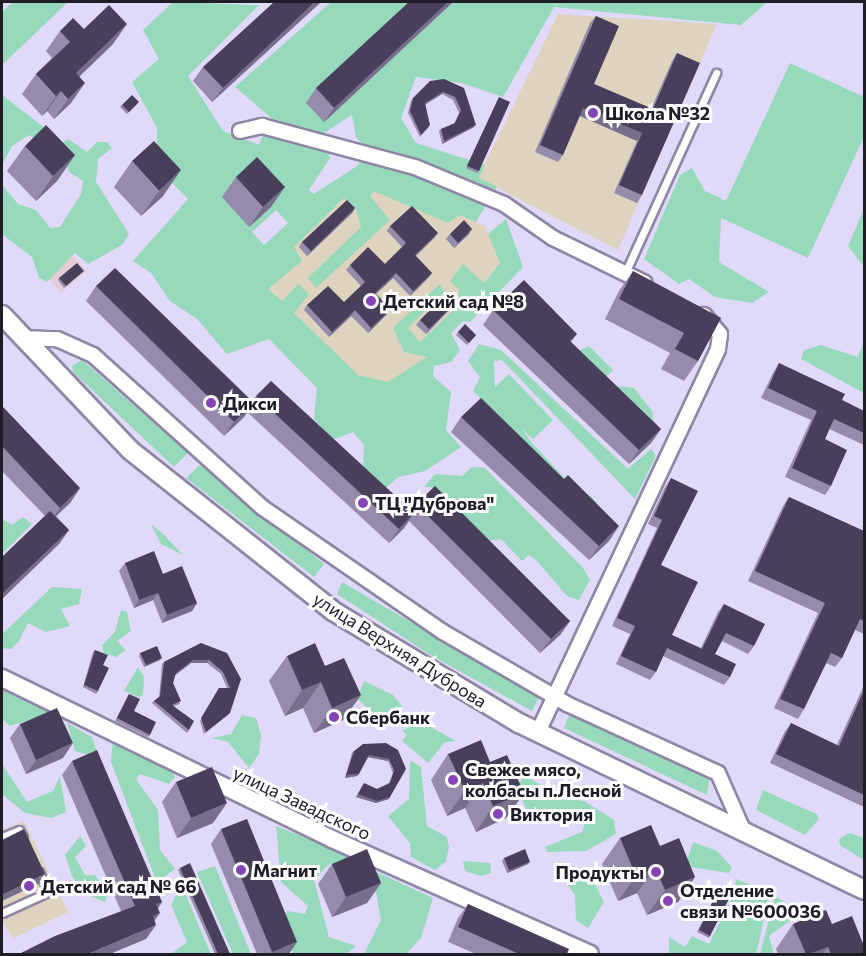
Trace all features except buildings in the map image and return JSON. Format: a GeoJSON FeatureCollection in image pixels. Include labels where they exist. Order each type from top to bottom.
{"type":"FeatureCollection","features":[{"type":"Feature","properties":{"kind":"main road","name":"улица Верхняя Дуброва"},"geometry":{"type":"LineString","coordinates":[[2,315],[21,338],[130,450],[242,543],[343,618],[538,732],[864,890]]}},
{"type":"Feature","properties":{"kind":"street"},"geometry":{"type":"LineString","coordinates":[[240,131],[262,126],[415,167],[508,206],[552,238],[655,288]]}},
{"type":"Feature","properties":{"kind":"street"},"geometry":{"type":"LineString","coordinates":[[538,732],[718,348],[720,334],[694,309]]}},
{"type":"Feature","properties":{"kind":"street"},"geometry":{"type":"LineString","coordinates":[[21,338],[57,339],[93,355],[263,508],[442,632],[554,697],[718,773],[743,831]]}},
{"type":"Feature","properties":{"kind":"street","name":"улица Завадского"},"geometry":{"type":"LineString","coordinates":[[2,678],[332,839],[590,954]]}},
{"type":"Feature","properties":{"kind":"lane"},"geometry":{"type":"LineString","coordinates":[[625,273],[716,73]]}},
{"type":"Feature","properties":{"kind":"lane"},"geometry":{"type":"LineString","coordinates":[[2,837],[19,830],[29,851]]}},
{"type":"Feature","properties":{"kind":"lane"},"geometry":{"type":"LineString","coordinates":[[2,912],[48,892],[34,861]]}},
{"type":"Feature","properties":{"kind":"shaded area","name":"Школа №32"},"geometry":{"type":"Polygon","coordinates":[[[558,14],[717,24],[618,250],[478,178],[558,14]]]}},
{"type":"Feature","properties":{"kind":"shaded area","name":"Детский сад №8"},"geometry":{"type":"Polygon","coordinates":[[[359,170],[485,226],[506,277],[371,414],[240,281],[359,170]]]}},
{"type":"Feature","properties":{"kind":"shaded area"},"geometry":{"type":"Polygon","coordinates":[[[70,252],[87,271],[61,293],[45,274],[70,252]]]}},
{"type":"Feature","properties":{"kind":"shaded area","name":"Детский сад № 66"},"geometry":{"type":"Polygon","coordinates":[[[24,821],[68,912],[14,938],[2,923],[2,830],[24,821]]]}},
{"type":"Feature","properties":{"kind":"green space"},"geometry":{"type":"Polygon","coordinates":[[[13,2],[68,2],[2,65],[2,12],[13,2]]]}},
{"type":"Feature","properties":{"kind":"green space"},"geometry":{"type":"Polygon","coordinates":[[[173,2],[259,5],[188,76],[223,131],[259,145],[270,117],[235,87],[331,2],[767,2],[741,25],[554,7],[503,97],[462,83],[416,77],[401,118],[416,143],[485,165],[479,178],[497,187],[476,222],[460,215],[448,223],[374,191],[370,196],[390,220],[316,288],[308,278],[361,227],[356,209],[344,198],[294,247],[302,261],[268,289],[282,301],[298,284],[309,294],[294,313],[358,375],[388,382],[427,357],[404,352],[393,328],[440,284],[444,292],[408,328],[420,342],[459,305],[459,289],[450,281],[463,264],[484,283],[500,263],[488,234],[506,219],[523,267],[470,322],[463,321],[451,333],[460,350],[451,362],[434,366],[433,376],[451,392],[446,430],[461,447],[425,471],[398,477],[385,489],[363,468],[364,445],[353,432],[332,440],[314,419],[317,388],[269,339],[227,354],[197,319],[170,301],[151,273],[133,261],[188,199],[170,181],[157,150],[157,128],[132,82],[159,59],[143,30],[173,2]],[[352,115],[311,141],[328,148],[330,158],[309,190],[314,194],[357,166],[369,151],[356,137],[352,115]],[[276,210],[252,232],[264,245],[288,223],[276,210]]]}},
{"type":"Feature","properties":{"kind":"green space"},"geometry":{"type":"Polygon","coordinates":[[[790,63],[864,97],[864,137],[808,258],[721,218],[719,262],[769,292],[752,303],[715,297],[689,279],[679,284],[644,259],[680,175],[692,168],[705,191],[726,201],[790,63]]]}},
{"type":"Feature","properties":{"kind":"green space"},"geometry":{"type":"Polygon","coordinates":[[[2,95],[50,132],[44,144],[29,135],[12,146],[2,165],[2,95]]]}},
{"type":"Feature","properties":{"kind":"green space"},"geometry":{"type":"Polygon","coordinates":[[[68,139],[87,152],[97,142],[107,142],[112,148],[98,159],[96,182],[129,234],[122,245],[88,264],[75,253],[47,282],[39,278],[32,257],[2,234],[2,185],[18,204],[36,210],[50,228],[60,227],[81,194],[83,181],[69,172],[59,145],[68,139]]]}},
{"type":"Feature","properties":{"kind":"green space"},"geometry":{"type":"Polygon","coordinates":[[[864,209],[864,267],[848,246],[864,209]]]}},
{"type":"Feature","properties":{"kind":"green space"},"geometry":{"type":"Polygon","coordinates":[[[864,342],[864,393],[801,359],[804,350],[821,345],[858,357],[864,342]]]}},
{"type":"Feature","properties":{"kind":"green space"},"geometry":{"type":"Polygon","coordinates":[[[479,344],[501,350],[628,469],[651,449],[656,456],[635,499],[502,360],[494,361],[495,387],[509,374],[553,420],[533,439],[522,429],[531,442],[574,488],[592,497],[618,533],[473,391],[480,377],[468,361],[479,344]]]}},
{"type":"Feature","properties":{"kind":"green space"},"geometry":{"type":"Polygon","coordinates":[[[589,346],[613,370],[604,379],[575,353],[589,346]]]}},
{"type":"Feature","properties":{"kind":"green space"},"geometry":{"type":"Polygon","coordinates":[[[82,360],[188,453],[174,467],[73,372],[72,366],[82,360]]]}},
{"type":"Feature","properties":{"kind":"green space"},"geometry":{"type":"Polygon","coordinates":[[[616,386],[634,388],[652,411],[654,424],[619,401],[616,386]]]}},
{"type":"Feature","properties":{"kind":"green space"},"geometry":{"type":"Polygon","coordinates":[[[201,464],[324,564],[314,577],[186,478],[201,464]]]}},
{"type":"Feature","properties":{"kind":"green space"},"geometry":{"type":"Polygon","coordinates":[[[472,467],[485,468],[584,569],[590,580],[579,600],[567,596],[529,555],[522,561],[501,539],[488,541],[460,527],[431,487],[424,487],[435,474],[462,476],[472,467]]]}},
{"type":"Feature","properties":{"kind":"green space"},"geometry":{"type":"Polygon","coordinates":[[[23,517],[32,524],[2,554],[2,519],[12,525],[23,517]]]}},
{"type":"Feature","properties":{"kind":"green space"},"geometry":{"type":"Polygon","coordinates":[[[151,524],[162,533],[183,555],[161,544],[151,524]]]}},
{"type":"Feature","properties":{"kind":"green space"},"geometry":{"type":"Polygon","coordinates":[[[342,582],[539,697],[532,711],[432,656],[337,594],[342,582]]]}},
{"type":"Feature","properties":{"kind":"green space"},"geometry":{"type":"Polygon","coordinates":[[[52,587],[82,589],[79,604],[61,609],[70,626],[46,632],[28,623],[19,641],[11,649],[2,648],[2,634],[52,587]]]}},
{"type":"Feature","properties":{"kind":"green space"},"geometry":{"type":"Polygon","coordinates":[[[121,610],[127,612],[131,631],[117,641],[126,650],[116,657],[104,653],[102,645],[115,632],[121,610]]]}},
{"type":"Feature","properties":{"kind":"green space"},"geometry":{"type":"Polygon","coordinates":[[[138,667],[144,677],[143,695],[139,697],[124,691],[138,667]]]}},
{"type":"Feature","properties":{"kind":"green space"},"geometry":{"type":"Polygon","coordinates":[[[364,681],[393,695],[402,706],[399,712],[383,716],[369,710],[357,698],[364,681]]]}},
{"type":"Feature","properties":{"kind":"green space"},"geometry":{"type":"Polygon","coordinates":[[[2,687],[54,712],[10,726],[2,719],[2,687]]]}},
{"type":"Feature","properties":{"kind":"green space"},"geometry":{"type":"Polygon","coordinates":[[[570,713],[709,779],[707,795],[564,728],[570,713]]]}},
{"type":"Feature","properties":{"kind":"green space"},"geometry":{"type":"Polygon","coordinates":[[[242,715],[256,718],[261,735],[259,754],[249,768],[228,742],[212,738],[231,734],[242,715]]]}},
{"type":"Feature","properties":{"kind":"green space"},"geometry":{"type":"Polygon","coordinates":[[[420,721],[456,741],[445,742],[428,763],[402,741],[407,735],[402,731],[420,721]]]}},
{"type":"Feature","properties":{"kind":"green space"},"geometry":{"type":"Polygon","coordinates":[[[67,723],[92,737],[104,774],[91,756],[75,751],[67,723]]]}},
{"type":"Feature","properties":{"kind":"green space"},"geometry":{"type":"Polygon","coordinates":[[[113,737],[168,764],[175,777],[169,784],[140,774],[136,779],[158,810],[160,850],[175,869],[157,883],[111,762],[113,737]]]}},
{"type":"Feature","properties":{"kind":"green space"},"geometry":{"type":"Polygon","coordinates":[[[410,760],[421,767],[427,826],[447,837],[449,847],[446,861],[435,870],[411,857],[410,843],[388,816],[409,799],[410,760]]]}},
{"type":"Feature","properties":{"kind":"green space"},"geometry":{"type":"Polygon","coordinates":[[[2,764],[27,802],[53,791],[60,776],[66,812],[51,818],[25,813],[2,794],[2,764]]]}},
{"type":"Feature","properties":{"kind":"green space"},"geometry":{"type":"Polygon","coordinates":[[[525,775],[561,798],[584,801],[614,820],[616,834],[586,851],[547,852],[545,847],[582,832],[587,818],[577,814],[545,823],[528,815],[517,786],[525,775]]]}},
{"type":"Feature","properties":{"kind":"green space"},"geometry":{"type":"Polygon","coordinates":[[[763,790],[818,815],[818,820],[805,835],[756,810],[763,790]]]}},
{"type":"Feature","properties":{"kind":"green space"},"geometry":{"type":"Polygon","coordinates":[[[276,826],[356,857],[328,865],[314,880],[329,937],[356,946],[346,954],[293,954],[283,919],[287,911],[305,914],[308,906],[281,882],[276,826]]]}},
{"type":"Feature","properties":{"kind":"green space"},"geometry":{"type":"Polygon","coordinates":[[[850,833],[864,838],[864,860],[840,845],[839,839],[850,833]]]}},
{"type":"Feature","properties":{"kind":"green space"},"geometry":{"type":"Polygon","coordinates":[[[80,836],[86,846],[75,857],[85,875],[95,875],[108,893],[105,902],[84,893],[72,876],[65,855],[80,836]]]}},
{"type":"Feature","properties":{"kind":"green space"},"geometry":{"type":"Polygon","coordinates":[[[693,842],[717,851],[732,867],[729,873],[685,866],[693,842]]]}},
{"type":"Feature","properties":{"kind":"green space"},"geometry":{"type":"Polygon","coordinates":[[[463,861],[490,863],[491,873],[481,876],[465,871],[463,861]]]}},
{"type":"Feature","properties":{"kind":"green space"},"geometry":{"type":"Polygon","coordinates":[[[215,866],[251,954],[233,954],[197,872],[215,866]]]}},
{"type":"Feature","properties":{"kind":"green space"},"geometry":{"type":"Polygon","coordinates":[[[372,870],[433,898],[421,938],[406,954],[364,954],[381,920],[372,870]]]}},
{"type":"Feature","properties":{"kind":"green space"},"geometry":{"type":"Polygon","coordinates":[[[591,876],[604,902],[588,928],[576,920],[575,895],[567,884],[591,876]]]}},
{"type":"Feature","properties":{"kind":"green space"},"geometry":{"type":"Polygon","coordinates":[[[736,879],[770,893],[756,954],[669,954],[669,937],[685,947],[692,936],[709,944],[734,894],[736,879]]]}},
{"type":"Feature","properties":{"kind":"green space"},"geometry":{"type":"Polygon","coordinates":[[[181,884],[211,954],[171,954],[187,942],[171,905],[181,884]]]}},
{"type":"Feature","properties":{"kind":"green space"},"geometry":{"type":"Polygon","coordinates":[[[775,896],[793,907],[795,917],[769,936],[774,954],[760,954],[775,896]]]}},
{"type":"Feature","properties":{"kind":"place","name":"Школа №32"},"geometry":{"type":"Point","coordinates":[593,113]}},
{"type":"Feature","properties":{"kind":"place","name":"Детский сад №8"},"geometry":{"type":"Point","coordinates":[371,301]}},
{"type":"Feature","properties":{"kind":"place","name":"Дикси"},"geometry":{"type":"Point","coordinates":[211,403]}},
{"type":"Feature","properties":{"kind":"place","name":"ТЦ \"Дуброва\""},"geometry":{"type":"Point","coordinates":[363,503]}},
{"type":"Feature","properties":{"kind":"place","name":"Сбербанк"},"geometry":{"type":"Point","coordinates":[334,717]}},
{"type":"Feature","properties":{"kind":"place","name":"Свежее мясо, колбасы п.Лесной"},"geometry":{"type":"Point","coordinates":[453,780]}},
{"type":"Feature","properties":{"kind":"place","name":"Виктория"},"geometry":{"type":"Point","coordinates":[498,814]}},
{"type":"Feature","properties":{"kind":"place","name":"Магнит"},"geometry":{"type":"Point","coordinates":[241,870]}},
{"type":"Feature","properties":{"kind":"place","name":"Продукты"},"geometry":{"type":"Point","coordinates":[656,872]}},
{"type":"Feature","properties":{"kind":"place","name":"Детский сад № 66"},"geometry":{"type":"Point","coordinates":[29,886]}},
{"type":"Feature","properties":{"kind":"place","name":"Отделение связи №600036"},"geometry":{"type":"Point","coordinates":[668,901]}}]}
